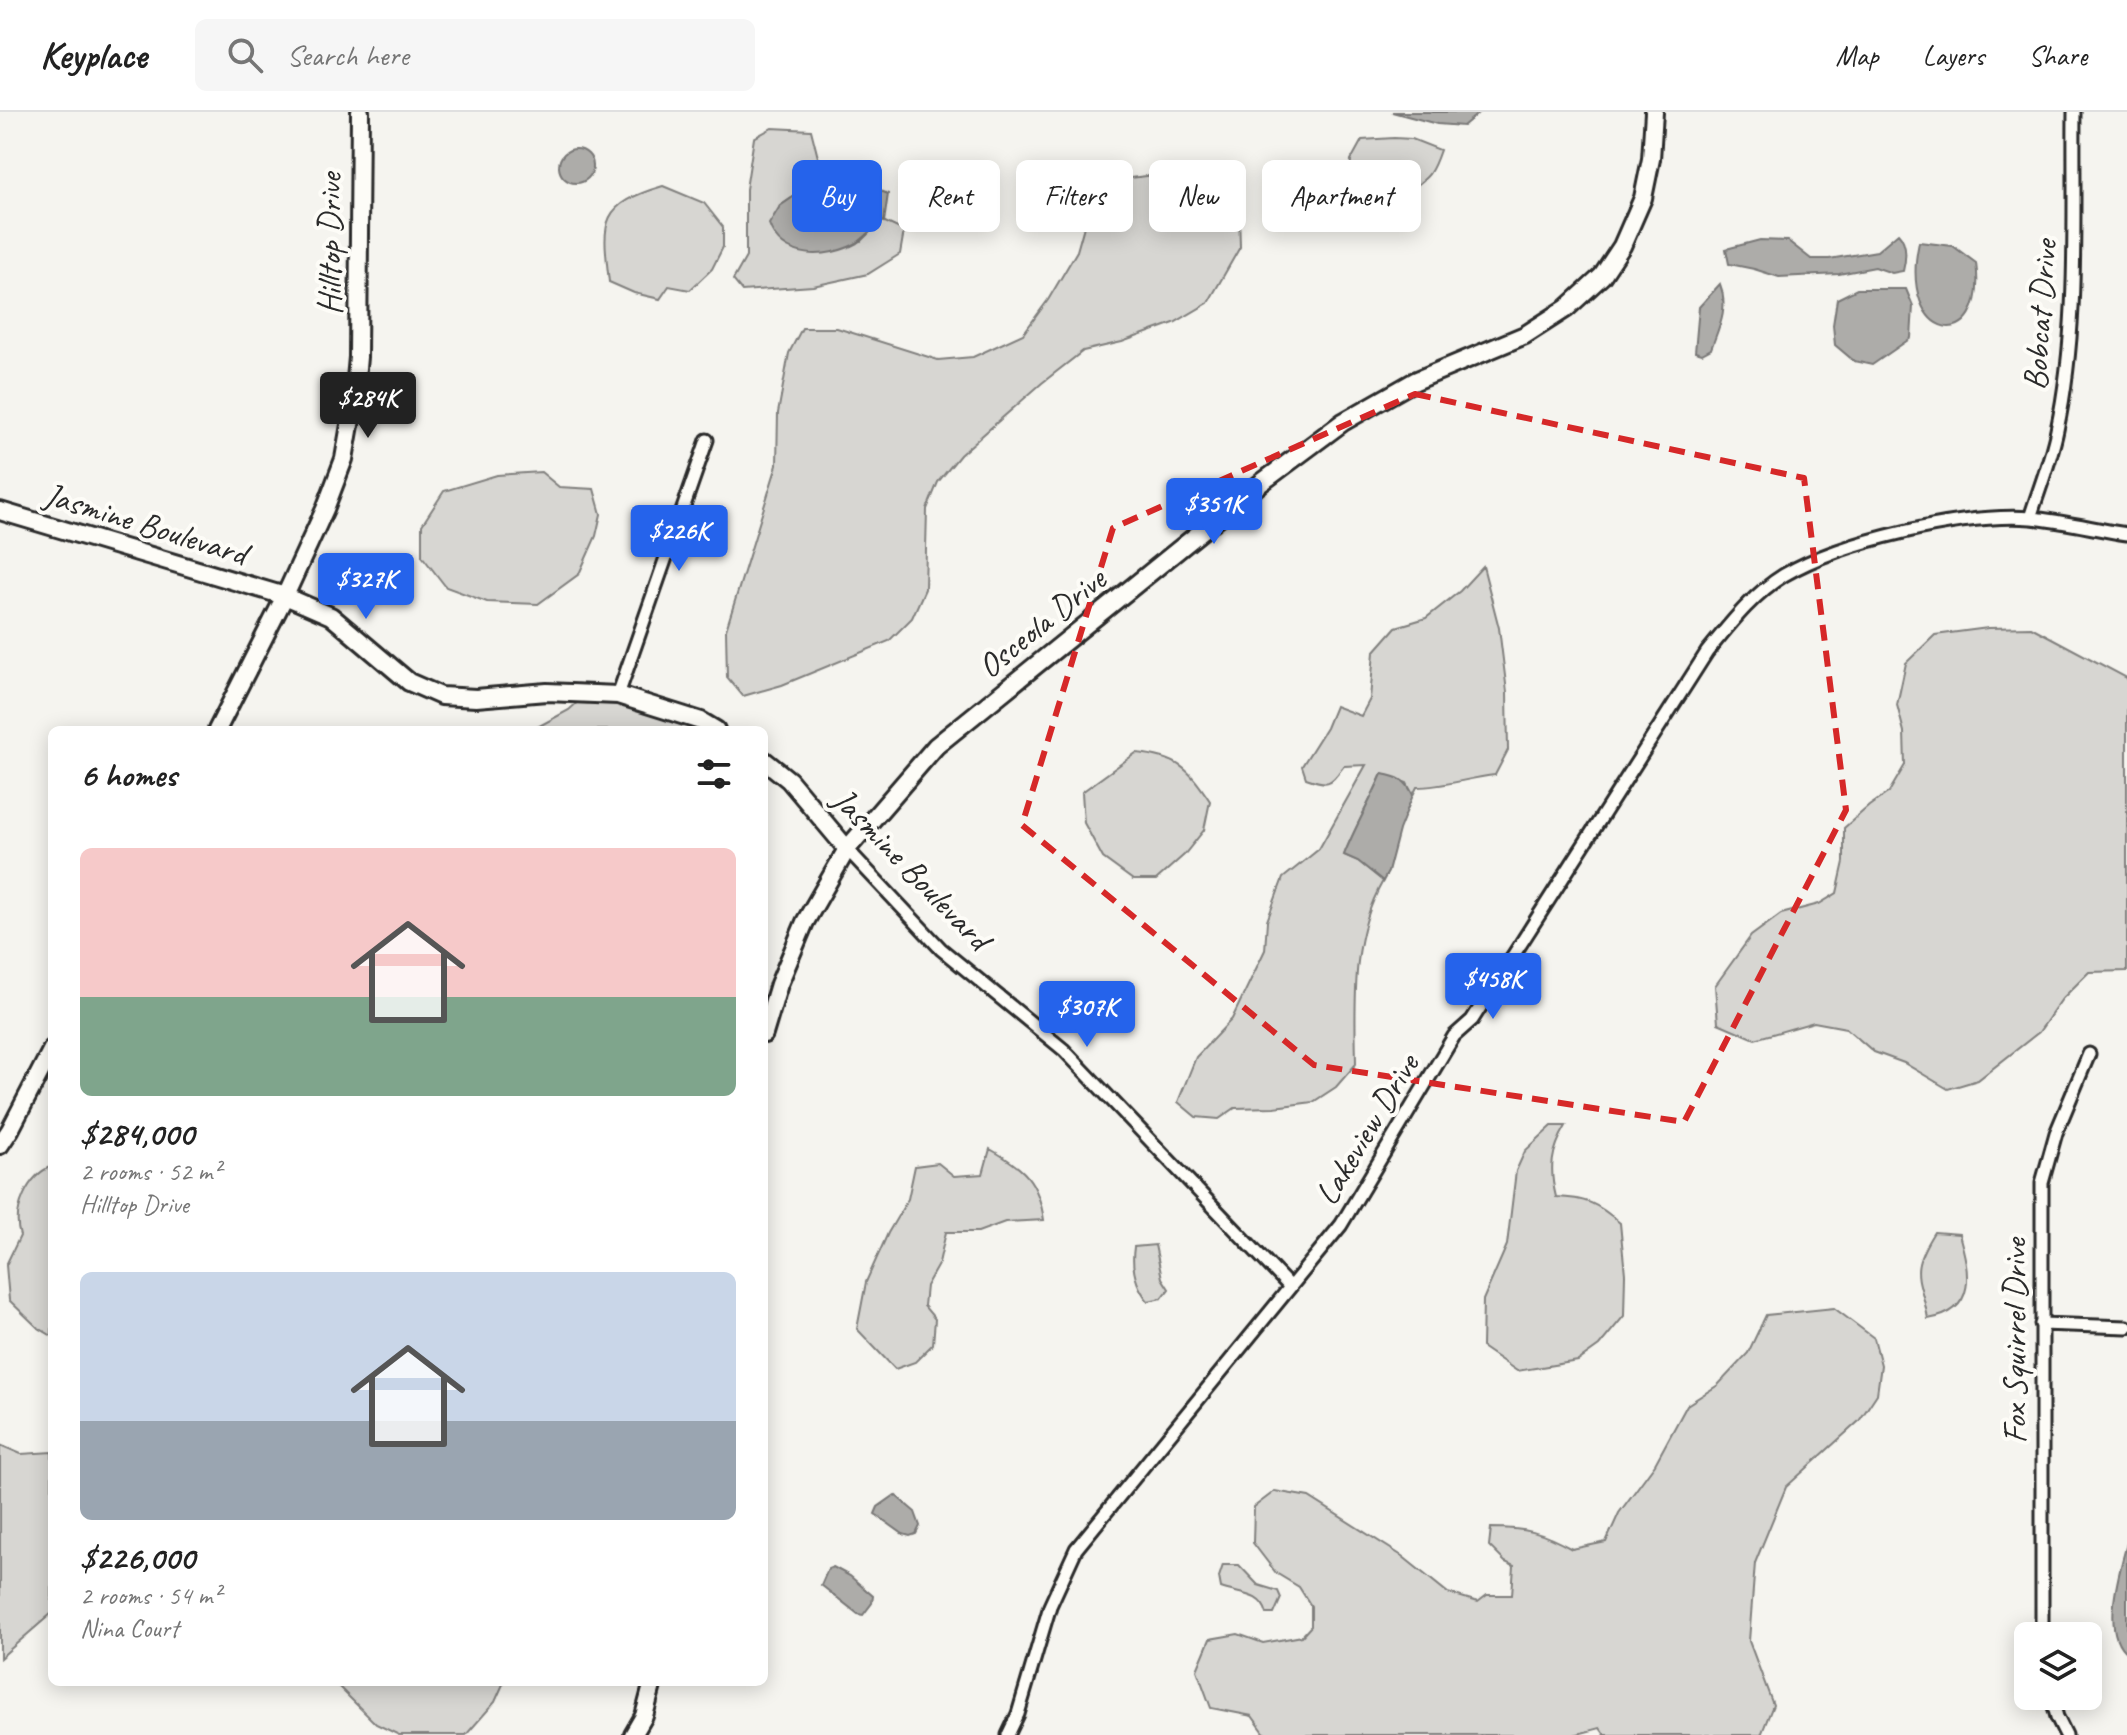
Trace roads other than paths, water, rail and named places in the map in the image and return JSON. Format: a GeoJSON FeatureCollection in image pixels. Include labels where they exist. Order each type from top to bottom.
{"type":"FeatureCollection","features":[{"type":"Feature","properties":{"kind":"street","name":"Hilltop Drive"},"geometry":{"type":"LineString","coordinates":[[219,726],[285,596],[344,459],[358,357],[360,112]]}},
{"type":"Feature","properties":{"kind":"street","name":"Osceola Drive"},"geometry":{"type":"LineString","coordinates":[[768,1021],[779,984],[805,922],[847,849],[936,746],[1261,483],[1343,422],[1415,381],[1525,335],[1567,308],[1602,276],[1622,246],[1643,198],[1651,159],[1654,112]]}},
{"type":"Feature","properties":{"kind":"street","name":"Bobcat Drive"},"geometry":{"type":"LineString","coordinates":[[2030,518],[2057,433],[2064,389],[2072,281],[2074,112]]}},
{"type":"Feature","properties":{"kind":"street"},"geometry":{"type":"LineString","coordinates":[[618,695],[707,440]]}},
{"type":"Feature","properties":{"kind":"street","name":"Jasmine Boulevard"},"geometry":{"type":"LineString","coordinates":[[0,511],[285,596],[331,616],[409,682],[441,696],[476,698],[547,692],[618,695],[689,717],[708,726]]}},
{"type":"Feature","properties":{"kind":"street","name":"Lakeview Drive"},"geometry":{"type":"LineString","coordinates":[[1008,1735],[1018,1714],[1050,1606],[1076,1549],[1341,1225],[1454,1036],[1472,1020],[1707,652],[1749,602],[1783,576],[1831,552],[1966,521],[2030,518],[2127,534]]}},
{"type":"Feature","properties":{"kind":"street","name":"Jasmine Boulevard"},"geometry":{"type":"LineString","coordinates":[[768,763],[789,780],[847,849],[941,949],[1064,1050],[1289,1286]]}},
{"type":"Feature","properties":{"kind":"street","name":"Fox Squirrel Drive"},"geometry":{"type":"LineString","coordinates":[[2042,1622],[2042,1183],[2056,1133],[2089,1054]]}},
{"type":"Feature","properties":{"kind":"street"},"geometry":{"type":"LineString","coordinates":[[0,1145],[48,1057]]}},
{"type":"Feature","properties":{"kind":"street"},"geometry":{"type":"LineString","coordinates":[[2041,1324],[2127,1327]]}},
{"type":"Feature","properties":{"kind":"street"},"geometry":{"type":"LineString","coordinates":[[633,1735],[644,1716],[652,1686]]}},
{"type":"Feature","properties":{"kind":"street"},"geometry":{"type":"LineString","coordinates":[[2055,1710],[2066,1735]]}}]}
